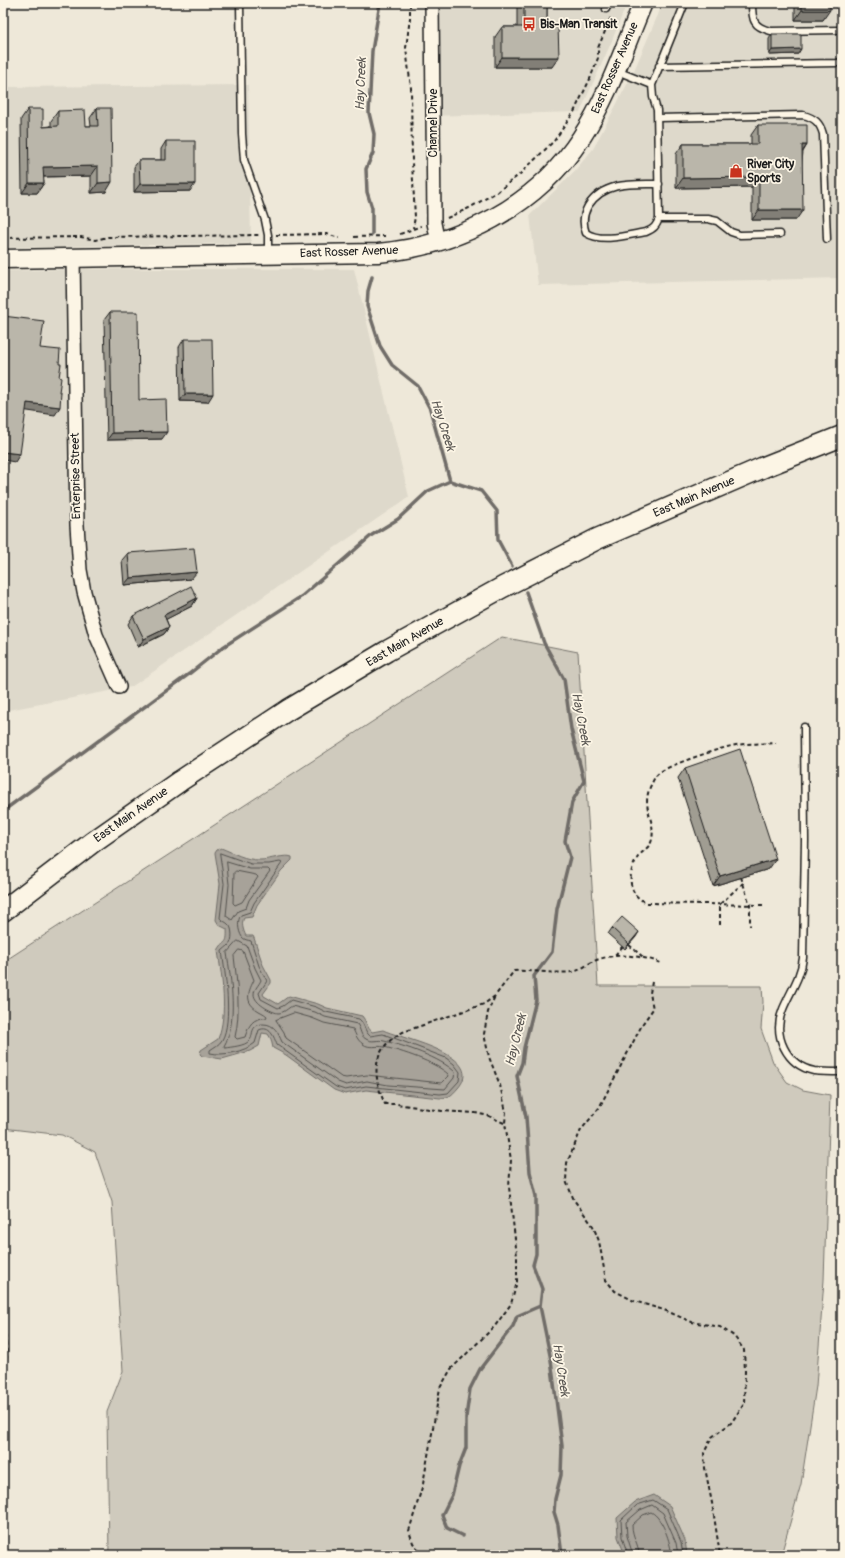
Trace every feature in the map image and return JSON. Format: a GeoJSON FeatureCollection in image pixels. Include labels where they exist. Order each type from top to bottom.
{"type":"FeatureCollection","features":[{"type":"Feature","properties":{"kind":"main road","name":"East Main Avenue"},"geometry":{"type":"LineString","coordinates":[[3,911],[93,842],[180,781],[288,710],[386,651],[504,587],[597,539],[764,467],[842,436]]}},
{"type":"Feature","properties":{"kind":"street","name":"Channel Drive"},"geometry":{"type":"LineString","coordinates":[[432,3],[434,223],[438,242]]}},
{"type":"Feature","properties":{"kind":"street","name":"East Rosser Avenue"},"geometry":{"type":"LineString","coordinates":[[3,259],[365,254],[390,244],[421,247],[474,229],[491,220],[523,199],[552,173],[581,138],[597,111],[643,3]]}},
{"type":"Feature","properties":{"kind":"street","name":"Enterprise Street"},"geometry":{"type":"LineString","coordinates":[[73,258],[77,525],[80,570],[84,592],[96,635],[119,686]]}},
{"type":"Feature","properties":{"kind":"lane"},"geometry":{"type":"LineString","coordinates":[[240,3],[242,134],[244,160],[259,201],[268,235],[268,255]]}},
{"type":"Feature","properties":{"kind":"lane"},"geometry":{"type":"LineString","coordinates":[[606,9],[609,3]]}},
{"type":"Feature","properties":{"kind":"lane"},"geometry":{"type":"LineString","coordinates":[[658,184],[632,184],[609,188],[593,200],[584,213],[583,221],[586,233],[591,236],[600,237],[646,232],[652,230],[657,225],[659,219],[658,118],[657,105],[653,97],[652,85],[685,3]]}},
{"type":"Feature","properties":{"kind":"lane"},"geometry":{"type":"LineString","coordinates":[[752,3],[752,16],[759,27],[765,30],[842,30]]}},
{"type":"Feature","properties":{"kind":"lane"},"geometry":{"type":"LineString","coordinates":[[659,66],[842,62]]}},
{"type":"Feature","properties":{"kind":"lane"},"geometry":{"type":"LineString","coordinates":[[615,71],[652,85]]}},
{"type":"Feature","properties":{"kind":"lane"},"geometry":{"type":"LineString","coordinates":[[658,118],[803,115],[811,117],[817,121],[823,134],[827,239]]}},
{"type":"Feature","properties":{"kind":"lane"},"geometry":{"type":"LineString","coordinates":[[659,219],[708,219],[717,221],[732,232],[740,235],[780,234]]}},
{"type":"Feature","properties":{"kind":"lane"},"geometry":{"type":"LineString","coordinates":[[804,727],[805,840],[803,958],[801,971],[780,1016],[779,1032],[783,1046],[788,1054],[800,1065],[814,1071],[842,1072]]}},
{"type":"Feature","properties":{"kind":"path"},"geometry":{"type":"LineString","coordinates":[[399,234],[413,228],[416,217],[412,164],[411,84],[406,48],[410,18],[410,3]]}},
{"type":"Feature","properties":{"kind":"path"},"geometry":{"type":"LineString","coordinates":[[455,215],[484,200],[503,187],[533,162],[558,136],[574,112],[590,79],[598,58],[598,48],[613,14]]}},
{"type":"Feature","properties":{"kind":"path"},"geometry":{"type":"LineString","coordinates":[[3,238],[81,237],[95,240],[108,237],[327,234],[339,238]]}},
{"type":"Feature","properties":{"kind":"path"},"geometry":{"type":"LineString","coordinates":[[354,237],[390,244]]}},
{"type":"Feature","properties":{"kind":"path"},"geometry":{"type":"LineString","coordinates":[[762,904],[647,903],[641,901],[633,891],[629,879],[634,864],[640,855],[651,844],[653,834],[647,806],[649,790],[658,774],[674,764],[736,745],[776,743]]}},
{"type":"Feature","properties":{"kind":"path"},"geometry":{"type":"LineString","coordinates":[[741,877],[750,904],[750,926]]}},
{"type":"Feature","properties":{"kind":"path"},"geometry":{"type":"LineString","coordinates":[[720,925],[720,904],[743,883]]}},
{"type":"Feature","properties":{"kind":"path"},"geometry":{"type":"LineString","coordinates":[[629,945],[643,958]]}},
{"type":"Feature","properties":{"kind":"path"},"geometry":{"type":"LineString","coordinates":[[615,955],[623,946]]}},
{"type":"Feature","properties":{"kind":"path"},"geometry":{"type":"LineString","coordinates":[[423,1555],[413,1543],[409,1531],[423,1484],[440,1388],[451,1369],[495,1326],[511,1304],[517,1282],[517,1256],[509,1187],[511,1160],[505,1123],[506,1112],[500,1085],[489,1057],[484,1034],[488,1012],[495,996],[514,971],[525,970],[556,973],[574,972],[606,956],[615,955],[643,958],[663,964]]}},
{"type":"Feature","properties":{"kind":"path"},"geometry":{"type":"LineString","coordinates":[[652,982],[650,993],[653,1009],[643,1023],[599,1108],[581,1130],[567,1163],[566,1181],[574,1200],[593,1226],[598,1241],[606,1280],[615,1291],[634,1301],[664,1310],[692,1322],[720,1327],[734,1336],[744,1350],[744,1404],[731,1423],[712,1437],[704,1453],[705,1468],[720,1555]]}},
{"type":"Feature","properties":{"kind":"path"},"geometry":{"type":"LineString","coordinates":[[495,996],[484,1004],[403,1032],[388,1042],[378,1059],[376,1077],[385,1104],[397,1104],[442,1111],[475,1113],[489,1116],[505,1123]]}},
{"type":"Feature","properties":{"kind":"path"},"geometry":{"type":"LineString","coordinates":[[3,1307],[7,1356],[3,1371]]}},
{"type":"Feature","properties":{"kind":"shaded area"},"geometry":{"type":"Polygon","coordinates":[[[425,3],[627,3],[580,112],[426,116],[425,3]]]}},
{"type":"Feature","properties":{"kind":"shaded area"},"geometry":{"type":"Polygon","coordinates":[[[663,3],[842,3],[842,278],[538,285],[530,215],[572,174],[593,149],[633,73],[663,3]]]}},
{"type":"Feature","properties":{"kind":"shaded area"},"geometry":{"type":"Polygon","coordinates":[[[248,85],[251,243],[3,248],[3,87],[248,85]]]}},
{"type":"Feature","properties":{"kind":"shaded area"},"geometry":{"type":"Polygon","coordinates":[[[81,269],[354,269],[409,497],[131,687],[3,711],[3,271],[81,269]]]}},
{"type":"Feature","properties":{"kind":"shaded area"},"geometry":{"type":"Polygon","coordinates":[[[502,637],[578,652],[598,986],[762,986],[763,1002],[761,1029],[773,1062],[787,1082],[803,1090],[830,1095],[824,1280],[816,1386],[801,1484],[781,1555],[109,1555],[107,1412],[123,1371],[112,1202],[95,1152],[62,1135],[3,1128],[3,962],[502,637]]]}},
{"type":"Feature","properties":{"kind":"water"},"geometry":{"type":"Polygon","coordinates":[[[221,848],[240,856],[255,860],[285,856],[292,857],[292,860],[281,871],[257,905],[252,917],[244,918],[243,922],[243,929],[246,936],[253,936],[263,965],[271,980],[271,983],[263,994],[264,996],[278,1004],[289,996],[327,1008],[362,1016],[372,1032],[383,1030],[438,1050],[452,1058],[461,1066],[464,1076],[454,1093],[448,1097],[440,1098],[366,1090],[345,1094],[334,1090],[286,1055],[273,1048],[268,1034],[262,1033],[259,1046],[250,1051],[222,1059],[202,1056],[200,1054],[201,1050],[218,1039],[223,1018],[223,995],[218,951],[226,941],[227,929],[219,925],[216,920],[220,884],[215,853],[221,848]]]}},
{"type":"Feature","properties":{"kind":"water"},"geometry":{"type":"Polygon","coordinates":[[[654,1495],[670,1506],[685,1540],[687,1555],[625,1555],[618,1537],[617,1518],[635,1502],[654,1495]]]}},
{"type":"Feature","properties":{"kind":"building"},"geometry":{"type":"Polygon","coordinates":[[[524,3],[547,3],[547,26],[558,26],[559,57],[502,57],[502,27],[524,27],[524,3]]]}},
{"type":"Feature","properties":{"kind":"building"},"geometry":{"type":"Polygon","coordinates":[[[802,3],[830,3],[830,10],[802,10],[802,3]]]}},
{"type":"Feature","properties":{"kind":"building"},"geometry":{"type":"Polygon","coordinates":[[[772,34],[801,34],[801,49],[772,50],[772,34]]]}},
{"type":"Feature","properties":{"kind":"building"},"geometry":{"type":"Polygon","coordinates":[[[97,108],[111,108],[112,182],[98,183],[98,166],[43,167],[44,183],[29,183],[28,109],[43,109],[43,127],[58,126],[58,111],[85,110],[86,126],[98,126],[97,108]]]}},
{"type":"Feature","properties":{"kind":"building","name":"River City Sports"},"geometry":{"type":"Polygon","coordinates":[[[758,125],[807,125],[807,145],[802,145],[803,210],[759,210],[759,177],[683,178],[683,144],[758,144],[758,125]]]}},
{"type":"Feature","properties":{"kind":"building"},"geometry":{"type":"Polygon","coordinates":[[[166,141],[195,141],[195,184],[140,184],[139,160],[166,160],[166,141]]]}},
{"type":"Feature","properties":{"kind":"building"},"geometry":{"type":"Polygon","coordinates":[[[110,312],[138,312],[139,400],[166,399],[167,432],[112,433],[110,312]]]}},
{"type":"Feature","properties":{"kind":"building"},"geometry":{"type":"Polygon","coordinates":[[[3,316],[44,321],[40,348],[60,350],[60,407],[27,403],[20,454],[3,452],[3,316]]]}},
{"type":"Feature","properties":{"kind":"building"},"geometry":{"type":"Polygon","coordinates":[[[184,339],[212,339],[213,394],[185,394],[184,339]]]}},
{"type":"Feature","properties":{"kind":"building"},"geometry":{"type":"Polygon","coordinates":[[[194,548],[197,572],[130,578],[128,553],[194,548]]]}},
{"type":"Feature","properties":{"kind":"building"},"geometry":{"type":"Polygon","coordinates":[[[191,586],[197,598],[164,615],[169,627],[144,639],[133,616],[191,586]]]}},
{"type":"Feature","properties":{"kind":"building"},"geometry":{"type":"Polygon","coordinates":[[[740,749],[776,859],[720,876],[685,768],[740,749]]]}},
{"type":"Feature","properties":{"kind":"building"},"geometry":{"type":"Polygon","coordinates":[[[622,917],[639,932],[629,944],[612,928],[622,917]]]}},
{"type":"Feature","properties":{"kind":"waterway","name":"Hay Creek"},"geometry":{"type":"LineString","coordinates":[[372,234],[372,208],[367,192],[366,169],[373,153],[374,134],[369,113],[372,51],[380,3]]}},
{"type":"Feature","properties":{"kind":"waterway","name":"Hay Creek"},"geometry":{"type":"LineString","coordinates":[[372,277],[368,291],[367,306],[380,346],[392,365],[418,386],[430,409],[450,481],[481,491],[497,511],[498,540],[512,566]]}},
{"type":"Feature","properties":{"kind":"waterway"},"geometry":{"type":"LineString","coordinates":[[3,811],[189,674],[223,647],[302,596],[372,535],[398,519],[428,491],[450,481]]}},
{"type":"Feature","properties":{"kind":"waterway","name":"Hay Creek"},"geometry":{"type":"LineString","coordinates":[[526,592],[544,643],[564,679],[571,729],[584,781],[572,802],[565,841],[570,857],[557,909],[552,952],[534,976],[536,1000],[524,1048],[522,1063],[517,1076],[526,1117],[530,1172],[536,1196],[536,1254],[533,1265],[542,1289],[540,1306],[551,1360],[562,1446],[561,1475],[555,1499],[554,1512],[558,1525],[562,1555]]}},
{"type":"Feature","properties":{"kind":"waterway"},"geometry":{"type":"LineString","coordinates":[[463,1536],[447,1528],[442,1515],[452,1495],[459,1466],[466,1448],[466,1417],[470,1389],[480,1369],[513,1326],[517,1316],[540,1306]]}},
{"type":"Feature","properties":{"kind":"place","name":"Bis-Man Transit"},"geometry":{"type":"Point","coordinates":[529,24]}},
{"type":"Feature","properties":{"kind":"place","name":"River City Sports"},"geometry":{"type":"Point","coordinates":[736,171]}}]}
